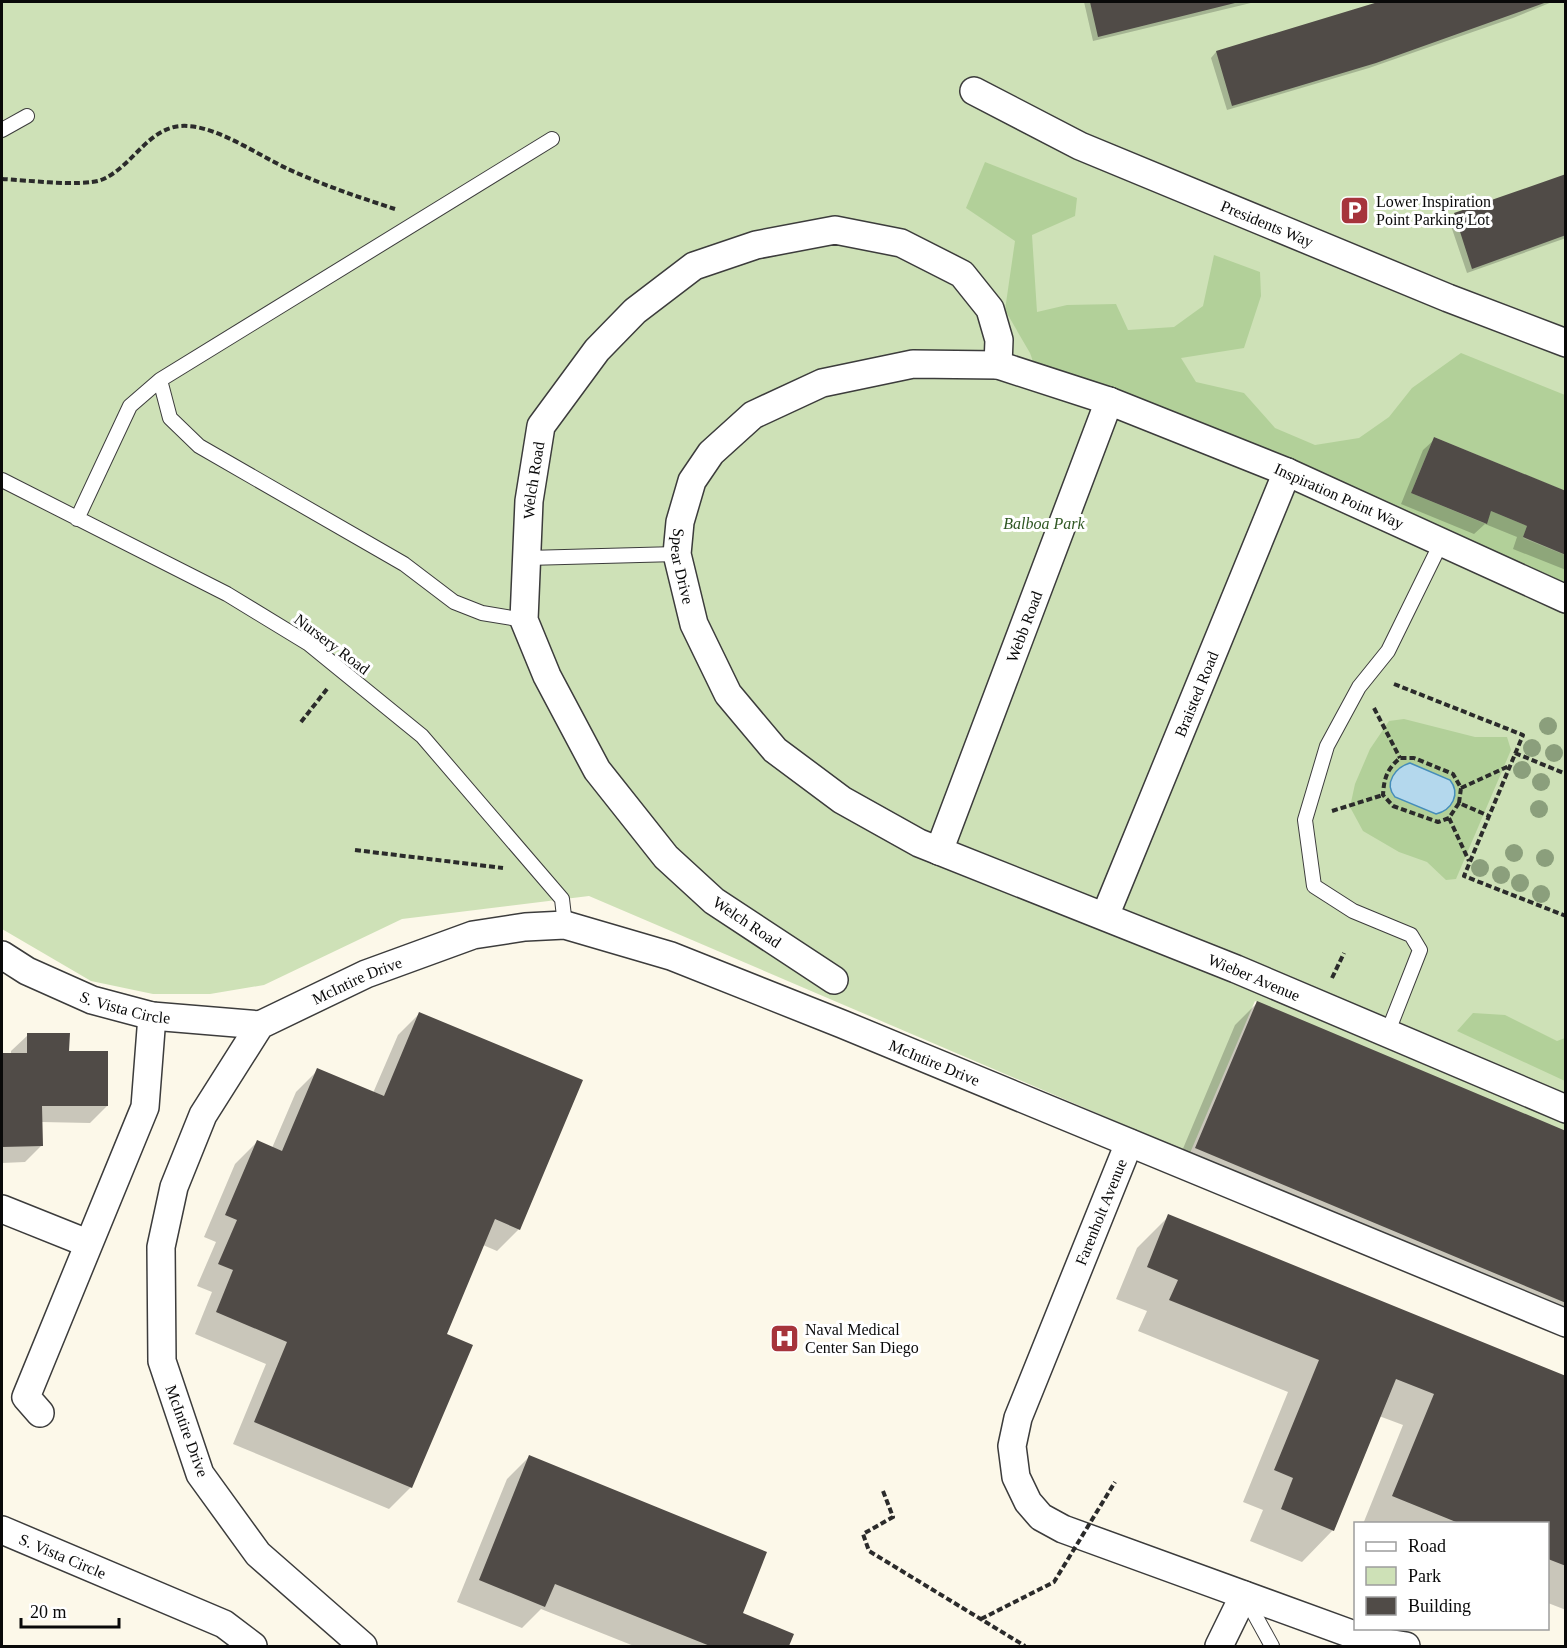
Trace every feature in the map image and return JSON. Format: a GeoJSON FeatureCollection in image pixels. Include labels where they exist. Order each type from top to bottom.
{"type":"FeatureCollection","features":[{"type":"Feature","properties":{"kind":"street","name":"Presidents Way"},"geometry":{"type":"LineString","coordinates":[[974,91],[1080,146],[1448,298],[1566,343]]}},
{"type":"Feature","properties":{"kind":"street","name":"Welch Road"},"geometry":{"type":"LineString","coordinates":[[834,980],[714,901],[666,856],[597,770],[547,676],[524,620],[529,501],[541,426],[597,350],[635,311],[694,266],[756,245],[835,230],[901,243],[962,274],[990,309],[999,340],[998,365]]}},
{"type":"Feature","properties":{"kind":"street","name":"Spear Drive"},"geometry":{"type":"LineString","coordinates":[[939,851],[919,843],[842,800],[775,750],[728,694],[694,624],[677,554],[680,522],[692,482],[711,453],[753,415],[822,383],[913,364],[998,365],[1109,401]]}},
{"type":"Feature","properties":{"kind":"street","name":"Inspiration Point Way"},"geometry":{"type":"LineString","coordinates":[[1109,401],[1287,472],[1566,599]]}},
{"type":"Feature","properties":{"kind":"street","name":"Webb Road"},"geometry":{"type":"LineString","coordinates":[[939,851],[1109,401]]}},
{"type":"Feature","properties":{"kind":"street","name":"Braisted Road"},"geometry":{"type":"LineString","coordinates":[[1105,916],[1287,472]]}},
{"type":"Feature","properties":{"kind":"street","name":"Wieber Avenue"},"geometry":{"type":"LineString","coordinates":[[939,851],[1236,969],[1566,1109]]}},
{"type":"Feature","properties":{"kind":"street","name":"McIntire Drive"},"geometry":{"type":"LineString","coordinates":[[363,1647],[258,1554],[200,1474],[162,1361],[161,1248],[174,1187],[203,1115],[260,1025],[366,974],[473,935],[525,927],[565,925],[671,957],[842,1024],[1129,1143]]}},
{"type":"Feature","properties":{"kind":"street","name":"S. Vista Circle"},"geometry":{"type":"LineString","coordinates":[[2,955],[27,971],[92,1000],[152,1016],[260,1025]]}},
{"type":"Feature","properties":{"kind":"street"},"geometry":{"type":"LineString","coordinates":[[40,1413],[26,1398],[87,1243],[145,1107],[152,1016]]}},
{"type":"Feature","properties":{"kind":"street","name":"Farenholt Avenue"},"geometry":{"type":"LineString","coordinates":[[1406,1647],[1368,1640],[1064,1529],[1041,1517],[1028,1502],[1016,1476],[1012,1446],[1018,1419],[1129,1143],[1566,1323]]}},
{"type":"Feature","properties":{"kind":"street"},"geometry":{"type":"LineString","coordinates":[[2,1209],[87,1243]]}},
{"type":"Feature","properties":{"kind":"street","name":"S. Vista Circle"},"geometry":{"type":"LineString","coordinates":[[2,1530],[224,1624],[252,1646]]}},
{"type":"Feature","properties":{"kind":"street"},"geometry":{"type":"LineString","coordinates":[[1220,1647],[1244,1595]]}},
{"type":"Feature","properties":{"kind":"lane"},"geometry":{"type":"LineString","coordinates":[[2,130],[27,116]]}},
{"type":"Feature","properties":{"kind":"lane"},"geometry":{"type":"LineString","coordinates":[[77,519],[130,406],[160,380],[552,139]]}},
{"type":"Feature","properties":{"kind":"lane"},"geometry":{"type":"LineString","coordinates":[[160,380],[170,418],[199,446],[404,564],[454,602],[482,613],[524,620]]}},
{"type":"Feature","properties":{"kind":"lane","name":"Nursery Road"},"geometry":{"type":"LineString","coordinates":[[2,480],[226,594],[309,644],[422,736],[562,899],[565,925]]}},
{"type":"Feature","properties":{"kind":"lane"},"geometry":{"type":"LineString","coordinates":[[1387,1034],[1420,950],[1411,935],[1353,911],[1314,886],[1305,820],[1327,746],[1362,683],[1388,651],[1441,543]]}},
{"type":"Feature","properties":{"kind":"lane"},"geometry":{"type":"LineString","coordinates":[[527,558],[677,554]]}},
{"type":"Feature","properties":{"kind":"lane"},"geometry":{"type":"LineString","coordinates":[[1244,1595],[1272,1647]]}},
{"type":"Feature","properties":{"kind":"path"},"geometry":{"type":"LineString","coordinates":[[2,179],[86,184],[103,179],[122,166],[159,132],[186,125],[213,132],[334,189],[424,219]]}},
{"type":"Feature","properties":{"kind":"path"},"geometry":{"type":"LineString","coordinates":[[1362,683],[1400,758]]}},
{"type":"Feature","properties":{"kind":"path"},"geometry":{"type":"LineString","coordinates":[[301,722],[332,684]]}},
{"type":"Feature","properties":{"kind":"path"},"geometry":{"type":"LineString","coordinates":[[1394,684],[1523,735],[1464,876],[1566,916]]}},
{"type":"Feature","properties":{"kind":"path"},"geometry":{"type":"LineString","coordinates":[[1515,753],[1566,774]]}},
{"type":"Feature","properties":{"kind":"path"},"geometry":{"type":"LineString","coordinates":[[1400,758],[1414,758],[1454,774],[1461,788],[1459,803],[1449,818],[1438,822],[1393,806],[1383,795],[1384,781],[1389,767],[1400,758]]}},
{"type":"Feature","properties":{"kind":"path"},"geometry":{"type":"LineString","coordinates":[[1461,788],[1509,766]]}},
{"type":"Feature","properties":{"kind":"path"},"geometry":{"type":"LineString","coordinates":[[1305,820],[1383,795]]}},
{"type":"Feature","properties":{"kind":"path"},"geometry":{"type":"LineString","coordinates":[[1459,803],[1489,816]]}},
{"type":"Feature","properties":{"kind":"path"},"geometry":{"type":"LineString","coordinates":[[1449,818],[1470,862]]}},
{"type":"Feature","properties":{"kind":"path"},"geometry":{"type":"LineString","coordinates":[[355,850],[505,868]]}},
{"type":"Feature","properties":{"kind":"path"},"geometry":{"type":"LineString","coordinates":[[1330,985],[1344,953]]}},
{"type":"Feature","properties":{"kind":"path"},"geometry":{"type":"LineString","coordinates":[[981,1619],[1054,1582],[1115,1482]]}},
{"type":"Feature","properties":{"kind":"path"},"geometry":{"type":"LineString","coordinates":[[883,1491],[893,1516],[863,1534],[869,1551],[1025,1647]]}},
{"type":"Feature","properties":{"kind":"green space","name":"Balboa Park"},"geometry":{"type":"Polygon","coordinates":[[[2,2],[1565,2],[1565,1132],[1255,1001],[1190,1153],[589,896],[402,919],[264,985],[210,994],[153,994],[91,981],[2,929],[2,2]]]}},
{"type":"Feature","properties":{"kind":"green space"},"geometry":{"type":"Polygon","coordinates":[[[985,162],[1077,198],[1075,216],[1032,235],[1037,312],[1067,305],[1116,304],[1128,330],[1174,327],[1203,306],[1214,255],[1260,272],[1261,296],[1244,348],[1181,358],[1196,382],[1244,393],[1275,428],[1315,445],[1359,438],[1389,417],[1412,388],[1461,353],[1565,395],[1565,491],[1434,437],[1411,493],[1486,524],[1491,511],[1527,526],[1523,538],[1565,555],[1565,587],[1036,370],[1030,353],[1005,310],[1015,241],[966,208],[985,162]]]}},
{"type":"Feature","properties":{"kind":"green space"},"geometry":{"type":"Polygon","coordinates":[[[1404,719],[1475,737],[1507,737],[1511,750],[1456,879],[1446,880],[1427,862],[1399,852],[1363,831],[1350,807],[1355,784],[1370,749],[1389,721],[1404,719]]]}},
{"type":"Feature","properties":{"kind":"green space"},"geometry":{"type":"Polygon","coordinates":[[[1473,1013],[1505,1015],[1557,1041],[1565,1038],[1565,1081],[1457,1031],[1473,1013]]]}},
{"type":"Feature","properties":{"kind":"water"},"geometry":{"type":"Polygon","coordinates":[[[1410,763],[1450,780],[1455,796],[1442,812],[1436,814],[1395,797],[1390,786],[1393,776],[1400,768],[1410,763]]]}},
{"type":"Feature","properties":{"kind":"building"},"geometry":{"type":"Polygon","coordinates":[[[1090,2],[1239,2],[1098,37],[1090,2]]]}},
{"type":"Feature","properties":{"kind":"building"},"geometry":{"type":"Polygon","coordinates":[[[1378,2],[1547,2],[1376,63],[1232,106],[1216,51],[1378,2]]]}},
{"type":"Feature","properties":{"kind":"building"},"geometry":{"type":"Polygon","coordinates":[[[1566,174],[1566,235],[1472,269],[1454,213],[1566,174]]]}},
{"type":"Feature","properties":{"kind":"building"},"geometry":{"type":"Polygon","coordinates":[[[1434,437],[1566,491],[1566,555],[1523,537],[1527,526],[1491,511],[1487,524],[1411,493],[1434,437]]]}},
{"type":"Feature","properties":{"kind":"building"},"geometry":{"type":"Polygon","coordinates":[[[1257,1001],[1566,1131],[1566,1303],[1195,1148],[1257,1001]]]}},
{"type":"Feature","properties":{"kind":"building"},"geometry":{"type":"Polygon","coordinates":[[[419,1012],[583,1080],[520,1230],[495,1219],[447,1334],[473,1345],[412,1488],[254,1422],[287,1342],[216,1312],[233,1270],[218,1264],[237,1220],[225,1215],[257,1140],[282,1151],[317,1068],[384,1096],[419,1012]]]}},
{"type":"Feature","properties":{"kind":"building"},"geometry":{"type":"Polygon","coordinates":[[[27,1033],[70,1033],[69,1051],[108,1051],[108,1106],[42,1106],[43,1146],[2,1147],[2,1053],[27,1053],[27,1033]]]}},
{"type":"Feature","properties":{"kind":"building"},"geometry":{"type":"Polygon","coordinates":[[[1168,1214],[1566,1376],[1566,1566],[1549,1559],[1549,1522],[1456,1522],[1392,1496],[1434,1394],[1396,1379],[1334,1531],[1281,1509],[1293,1478],[1274,1470],[1319,1360],[1169,1300],[1178,1280],[1147,1267],[1168,1214]]]}},
{"type":"Feature","properties":{"kind":"building"},"geometry":{"type":"Polygon","coordinates":[[[529,1455],[767,1552],[743,1613],[794,1634],[789,1646],[710,1646],[555,1584],[545,1607],[479,1580],[529,1455]]]}},
{"type":"Feature","properties":{"kind":"place","name":"Lower Inspiration Point Parking Lot"},"geometry":{"type":"Point","coordinates":[1355,210]}},
{"type":"Feature","properties":{"kind":"place","name":"Naval Medical Center San Diego"},"geometry":{"type":"Point","coordinates":[784,1338]}}]}
